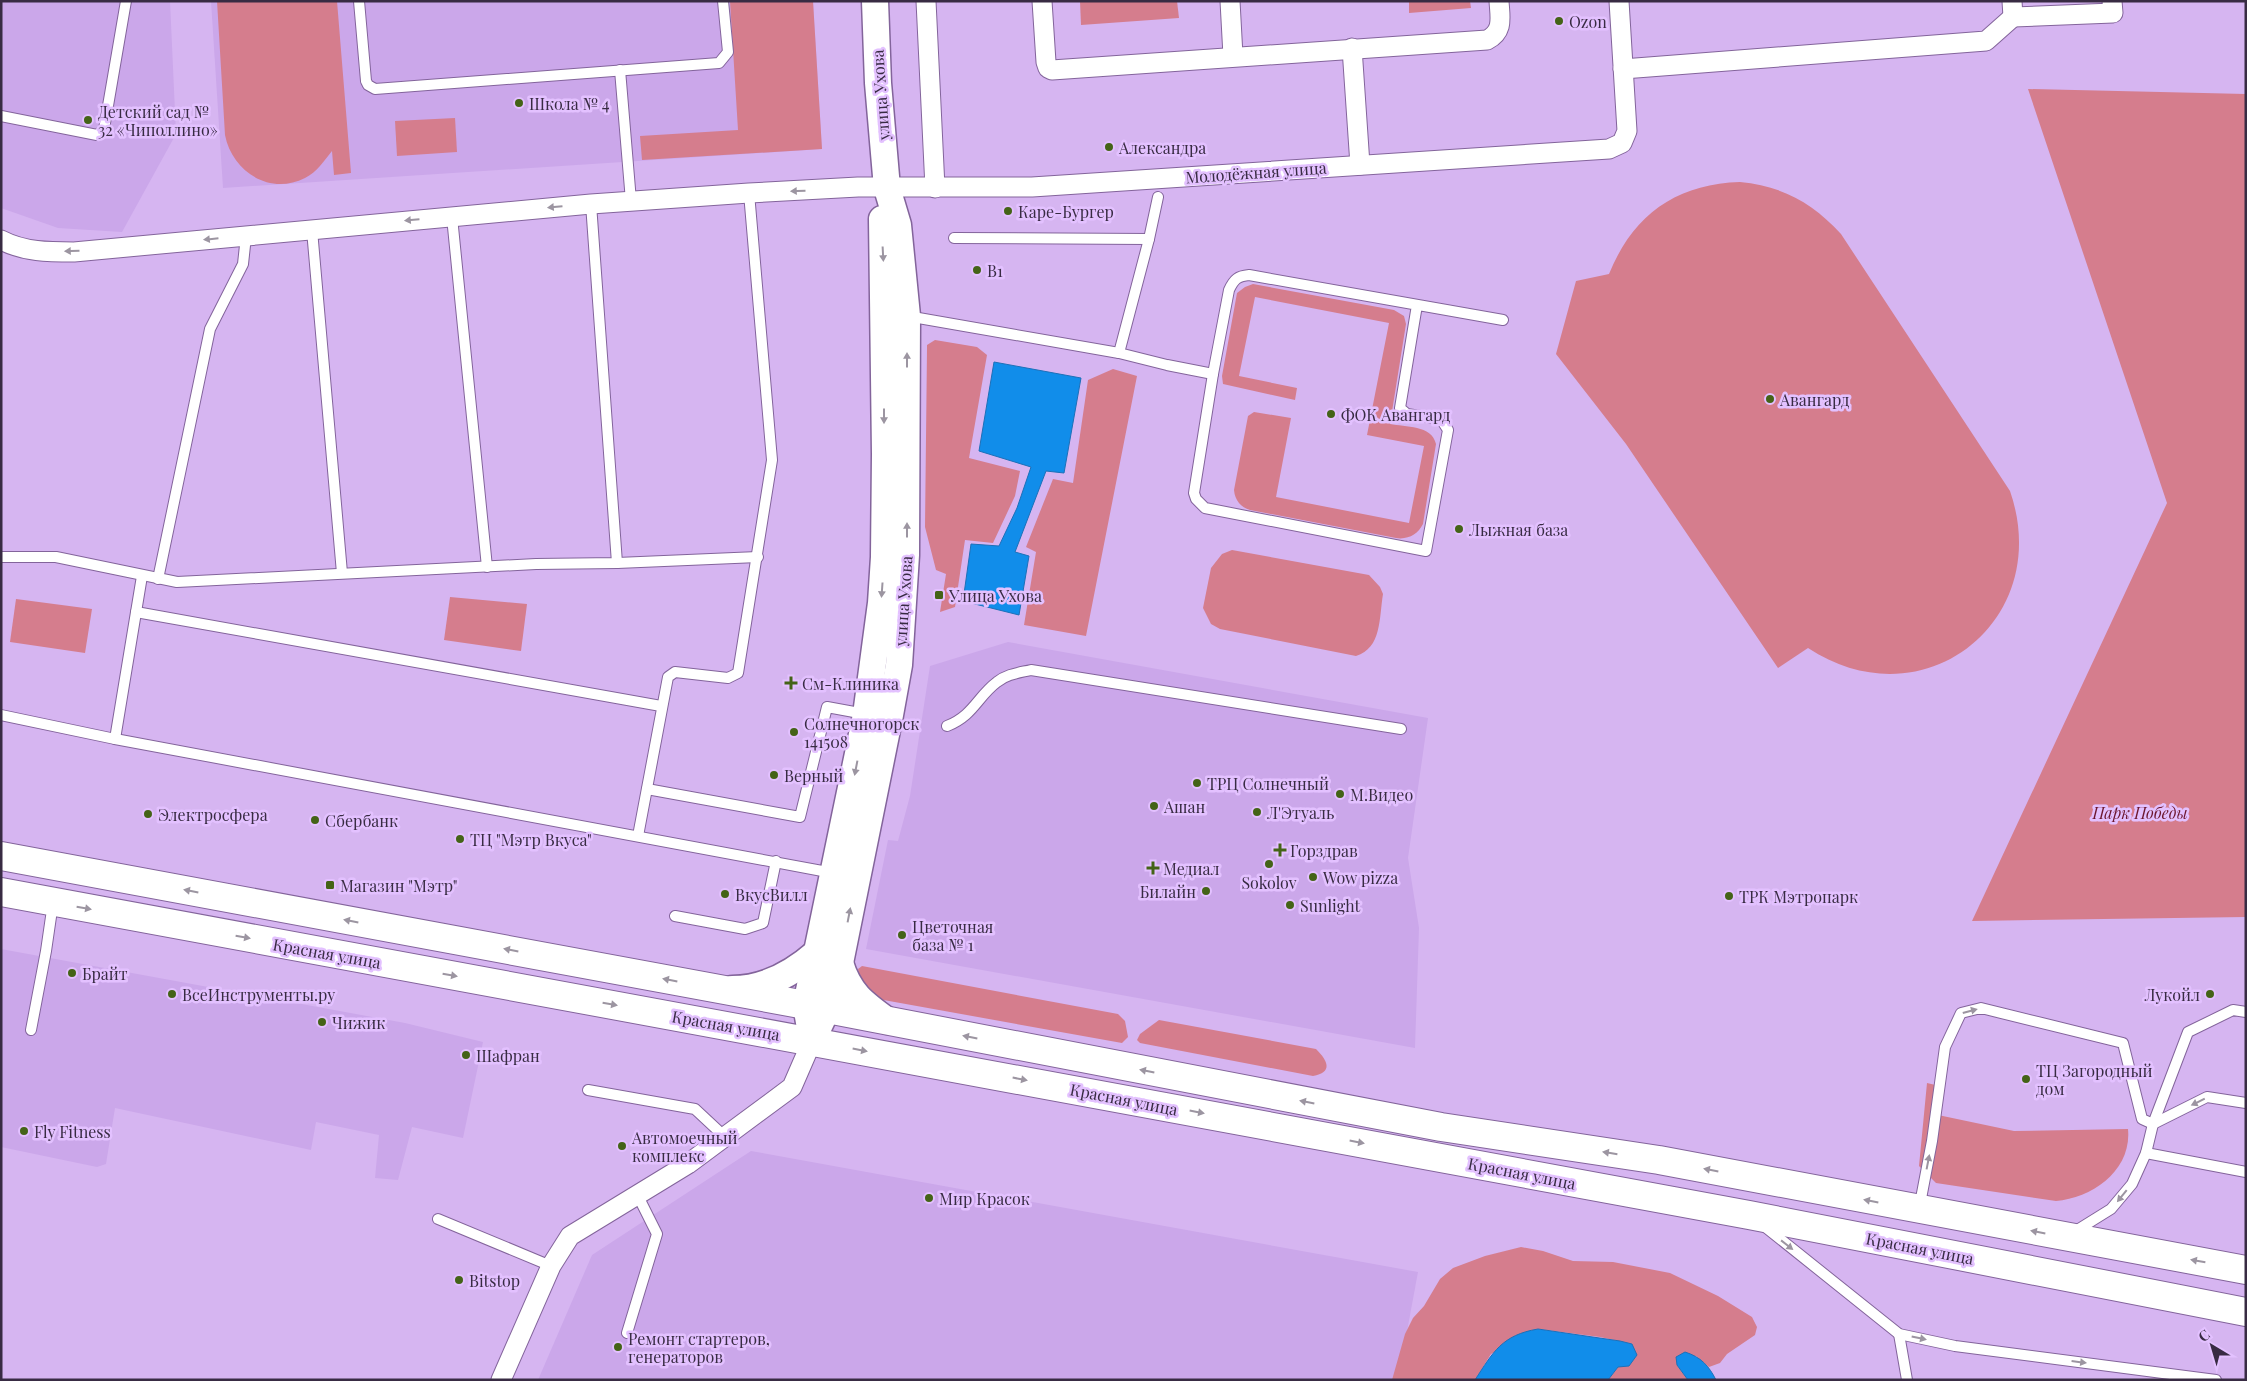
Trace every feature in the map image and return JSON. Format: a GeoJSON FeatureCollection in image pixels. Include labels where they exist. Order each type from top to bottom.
{"type":"FeatureCollection","features":[{"type":"Feature","properties":{"kind":"highway","name":"Красная улица"},"geometry":{"type":"LineString","coordinates":[[1,856],[817,1007],[1440,1127],[1658,1160],[2246,1270]]}},
{"type":"Feature","properties":{"kind":"highway","name":"Красная улица"},"geometry":{"type":"LineString","coordinates":[[1,892],[1749,1215],[2246,1312]]}},
{"type":"Feature","properties":{"kind":"street","name":"улица Ухова"},"geometry":{"type":"LineString","coordinates":[[812,1041],[817,1007],[828,958],[876,790],[899,665],[906,555],[907,316],[898,225],[887,188],[878,83],[875,1]]}},
{"type":"Feature","properties":{"kind":"street"},"geometry":{"type":"LineString","coordinates":[[926,1],[935,188]]}},
{"type":"Feature","properties":{"kind":"street"},"geometry":{"type":"LineString","coordinates":[[1042,1],[1046,62],[1048,68],[1052,70],[1232,56],[1487,40],[1498,32],[1501,26],[1500,1]]}},
{"type":"Feature","properties":{"kind":"street"},"geometry":{"type":"LineString","coordinates":[[1230,1],[1232,56]]}},
{"type":"Feature","properties":{"kind":"street"},"geometry":{"type":"LineString","coordinates":[[1619,1],[1623,69],[1986,41],[2012,9],[2113,14],[2112,1]]}},
{"type":"Feature","properties":{"kind":"street"},"geometry":{"type":"LineString","coordinates":[[1352,48],[1360,165]]}},
{"type":"Feature","properties":{"kind":"street","name":"Молодёжная улица"},"geometry":{"type":"LineString","coordinates":[[1,240],[20,248],[53,252],[141,247],[591,204],[749,193],[858,187],[1032,187],[1609,149],[1622,142],[1627,131],[1623,69]]}},
{"type":"Feature","properties":{"kind":"street","name":"улица Ухова"},"geometry":{"type":"LineString","coordinates":[[828,958],[835,873],[875,660],[884,558],[884,318],[881,227],[887,188]]}},
{"type":"Feature","properties":{"kind":"street"},"geometry":{"type":"LineString","coordinates":[[718,989],[762,986],[797,969],[828,958],[844,976],[854,994],[862,1003],[888,1021]]}},
{"type":"Feature","properties":{"kind":"street"},"geometry":{"type":"LineString","coordinates":[[501,1380],[551,1266],[570,1236],[688,1164],[792,1087],[812,1041]]}},
{"type":"Feature","properties":{"kind":"lane"},"geometry":{"type":"LineString","coordinates":[[1,116],[96,135],[102,132],[126,1]]}},
{"type":"Feature","properties":{"kind":"lane"},"geometry":{"type":"LineString","coordinates":[[359,1],[366,81],[368,85],[375,89],[719,63],[728,52],[722,1]]}},
{"type":"Feature","properties":{"kind":"lane"},"geometry":{"type":"LineString","coordinates":[[620,70],[631,201]]}},
{"type":"Feature","properties":{"kind":"lane"},"geometry":{"type":"LineString","coordinates":[[638,836],[666,682],[671,674],[675,672],[728,678],[738,673],[772,460],[749,193]]}},
{"type":"Feature","properties":{"kind":"lane"},"geometry":{"type":"LineString","coordinates":[[1119,353],[1158,197]]}},
{"type":"Feature","properties":{"kind":"lane"},"geometry":{"type":"LineString","coordinates":[[591,204],[617,563]]}},
{"type":"Feature","properties":{"kind":"lane"},"geometry":{"type":"LineString","coordinates":[[452,217],[487,566]]}},
{"type":"Feature","properties":{"kind":"lane"},"geometry":{"type":"LineString","coordinates":[[312,230],[342,574]]}},
{"type":"Feature","properties":{"kind":"lane"},"geometry":{"type":"LineString","coordinates":[[158,579],[210,329],[243,264],[246,236]]}},
{"type":"Feature","properties":{"kind":"lane"},"geometry":{"type":"LineString","coordinates":[[954,238],[1149,239]]}},
{"type":"Feature","properties":{"kind":"lane"},"geometry":{"type":"LineString","coordinates":[[1417,305],[1400,408],[1407,414],[1441,419],[1448,430],[1426,551],[1205,508],[1199,503],[1194,493],[1213,374],[1230,290],[1233,281],[1240,276],[1249,275],[1503,320]]}},
{"type":"Feature","properties":{"kind":"lane"},"geometry":{"type":"LineString","coordinates":[[907,316],[1119,353],[1213,374]]}},
{"type":"Feature","properties":{"kind":"lane"},"geometry":{"type":"LineString","coordinates":[[1,556],[56,557],[89,562],[142,576],[177,582],[487,566],[758,557]]}},
{"type":"Feature","properties":{"kind":"lane"},"geometry":{"type":"LineString","coordinates":[[115,739],[142,576]]}},
{"type":"Feature","properties":{"kind":"lane"},"geometry":{"type":"LineString","coordinates":[[136,612],[661,706]]}},
{"type":"Feature","properties":{"kind":"lane"},"geometry":{"type":"LineString","coordinates":[[946,726],[970,712],[996,682],[1010,674],[1030,670],[1402,730]]}},
{"type":"Feature","properties":{"kind":"lane"},"geometry":{"type":"LineString","coordinates":[[647,789],[800,817],[827,707],[866,714]]}},
{"type":"Feature","properties":{"kind":"lane"},"geometry":{"type":"LineString","coordinates":[[1,716],[115,739],[835,873]]}},
{"type":"Feature","properties":{"kind":"lane"},"geometry":{"type":"LineString","coordinates":[[675,916],[745,929],[763,923],[776,861]]}},
{"type":"Feature","properties":{"kind":"lane"},"geometry":{"type":"LineString","coordinates":[[31,1030],[53,902]]}},
{"type":"Feature","properties":{"kind":"lane"},"geometry":{"type":"LineString","coordinates":[[1918,1210],[1932,1141],[1945,1047],[1961,1013],[1981,1008],[2124,1043],[2142,1119],[2153,1124]]}},
{"type":"Feature","properties":{"kind":"lane"},"geometry":{"type":"LineString","coordinates":[[2065,1237],[2111,1209],[2132,1184],[2146,1153],[2153,1124],[2188,1032],[2233,1010],[2246,1012]]}},
{"type":"Feature","properties":{"kind":"lane"},"geometry":{"type":"LineString","coordinates":[[588,1090],[695,1109],[725,1137]]}},
{"type":"Feature","properties":{"kind":"lane"},"geometry":{"type":"LineString","coordinates":[[2153,1124],[2207,1098],[2246,1103]]}},
{"type":"Feature","properties":{"kind":"lane"},"geometry":{"type":"LineString","coordinates":[[2146,1153],[2246,1172]]}},
{"type":"Feature","properties":{"kind":"lane"},"geometry":{"type":"LineString","coordinates":[[627,1333],[657,1234],[637,1194]]}},
{"type":"Feature","properties":{"kind":"lane"},"geometry":{"type":"LineString","coordinates":[[1749,1215],[1899,1334],[1955,1346],[2216,1380]]}},
{"type":"Feature","properties":{"kind":"lane"},"geometry":{"type":"LineString","coordinates":[[438,1219],[551,1266]]}},
{"type":"Feature","properties":{"kind":"lane"},"geometry":{"type":"LineString","coordinates":[[1899,1334],[1907,1380]]}},
{"type":"Feature","properties":{"kind":"shaded area","name":"Детский сад № 32 «Чиполлино»"},"geometry":{"type":"Polygon","coordinates":[[[1,1],[170,1],[176,134],[122,232],[58,228],[1,208],[1,1]]]}},
{"type":"Feature","properties":{"kind":"shaded area","name":"Школа № 4"},"geometry":{"type":"Polygon","coordinates":[[[211,1],[813,1],[822,149],[223,188],[211,1]]]}},
{"type":"Feature","properties":{"kind":"shaded area"},"geometry":{"type":"Polygon","coordinates":[[[1008,642],[1428,718],[1408,858],[1419,928],[1415,1048],[866,949],[888,840],[898,841],[910,796],[930,666],[1008,642]]]}},
{"type":"Feature","properties":{"kind":"shaded area"},"geometry":{"type":"Polygon","coordinates":[[[1,949],[405,1023],[483,1042],[463,1138],[412,1127],[398,1180],[375,1178],[379,1135],[316,1122],[311,1150],[115,1108],[106,1164],[97,1167],[1,1147],[1,949]]]}},
{"type":"Feature","properties":{"kind":"shaded area"},"geometry":{"type":"Polygon","coordinates":[[[751,1151],[1418,1272],[1398,1380],[538,1380],[592,1255],[751,1151]]]}},
{"type":"Feature","properties":{"kind":"green space"},"geometry":{"type":"Polygon","coordinates":[[[217,1],[337,1],[351,173],[334,175],[332,151],[313,173],[305,178],[292,183],[278,184],[254,177],[235,159],[225,135],[217,1]]]}},
{"type":"Feature","properties":{"kind":"green space"},"geometry":{"type":"Polygon","coordinates":[[[730,1],[813,1],[822,149],[642,160],[640,136],[738,130],[730,1]]]}},
{"type":"Feature","properties":{"kind":"green space"},"geometry":{"type":"Polygon","coordinates":[[[1080,1],[1177,1],[1179,18],[1081,25],[1080,1]]]}},
{"type":"Feature","properties":{"kind":"green space"},"geometry":{"type":"Polygon","coordinates":[[[1409,1],[1470,1],[1471,8],[1409,13],[1409,1]]]}},
{"type":"Feature","properties":{"kind":"green space","name":"Парк Победы"},"geometry":{"type":"Polygon","coordinates":[[[2028,89],[2246,94],[2246,917],[1972,921],[2167,503],[2028,89]]]}},
{"type":"Feature","properties":{"kind":"green space"},"geometry":{"type":"Polygon","coordinates":[[[455,118],[457,152],[397,156],[395,121],[455,118]]]}},
{"type":"Feature","properties":{"kind":"green space","name":"Авангард"},"geometry":{"type":"Polygon","coordinates":[[[1740,182],[1770,187],[1796,198],[1819,213],[1841,234],[2010,491],[2019,538],[2014,581],[1996,618],[1969,647],[1934,666],[1894,674],[1852,668],[1808,648],[1778,668],[1626,444],[1556,354],[1576,281],[1609,274],[1619,253],[1644,219],[1677,196],[1717,184],[1740,182]]]}},
{"type":"Feature","properties":{"kind":"green space"},"geometry":{"type":"Polygon","coordinates":[[[1253,284],[1394,310],[1404,316],[1406,324],[1390,424],[1424,430],[1429,433],[1436,444],[1423,524],[1412,536],[1396,538],[1250,510],[1241,505],[1237,500],[1234,490],[1248,416],[1254,412],[1291,418],[1276,497],[1409,523],[1424,446],[1367,435],[1389,323],[1255,297],[1239,376],[1297,388],[1295,400],[1223,384],[1222,376],[1237,293],[1253,284]]]}},
{"type":"Feature","properties":{"kind":"green space"},"geometry":{"type":"Polygon","coordinates":[[[935,340],[977,347],[987,355],[969,458],[1020,471],[1015,496],[993,543],[965,540],[955,607],[940,612],[946,574],[936,570],[925,527],[927,345],[935,340]]]}},
{"type":"Feature","properties":{"kind":"green space"},"geometry":{"type":"Polygon","coordinates":[[[1113,369],[1137,376],[1086,636],[1024,625],[1036,552],[1026,547],[1053,479],[1073,483],[1088,380],[1113,369]]]}},
{"type":"Feature","properties":{"kind":"green space"},"geometry":{"type":"Polygon","coordinates":[[[1232,550],[1369,575],[1380,587],[1383,594],[1378,631],[1371,646],[1356,656],[1220,629],[1211,624],[1203,608],[1211,568],[1222,554],[1232,550]]]}},
{"type":"Feature","properties":{"kind":"green space"},"geometry":{"type":"Polygon","coordinates":[[[450,597],[527,604],[521,651],[444,640],[450,597]]]}},
{"type":"Feature","properties":{"kind":"green space"},"geometry":{"type":"Polygon","coordinates":[[[16,599],[92,609],[85,653],[10,642],[16,599]]]}},
{"type":"Feature","properties":{"kind":"green space"},"geometry":{"type":"Polygon","coordinates":[[[862,966],[1118,1014],[1125,1021],[1128,1037],[1122,1043],[878,999],[862,982],[858,969],[862,966]]]}},
{"type":"Feature","properties":{"kind":"green space"},"geometry":{"type":"Polygon","coordinates":[[[1159,1020],[1316,1049],[1325,1061],[1326,1069],[1324,1072],[1313,1076],[1140,1043],[1137,1040],[1140,1034],[1159,1020]]]}},
{"type":"Feature","properties":{"kind":"green space"},"geometry":{"type":"Polygon","coordinates":[[[1927,1083],[1944,1087],[1938,1115],[2014,1131],[2128,1129],[2128,1144],[2124,1157],[2117,1169],[2096,1188],[2070,1199],[2056,1201],[1936,1183],[1919,1166],[1927,1083]]]}},
{"type":"Feature","properties":{"kind":"green space"},"geometry":{"type":"Polygon","coordinates":[[[1521,1247],[1543,1251],[1573,1261],[1613,1262],[1670,1273],[1718,1296],[1752,1317],[1757,1327],[1755,1335],[1727,1354],[1720,1363],[1709,1367],[1696,1356],[1677,1365],[1688,1380],[1608,1380],[1632,1344],[1600,1337],[1538,1329],[1491,1354],[1475,1380],[1392,1380],[1405,1334],[1413,1318],[1424,1306],[1440,1279],[1453,1268],[1485,1256],[1521,1247]]]}},
{"type":"Feature","properties":{"kind":"water"},"geometry":{"type":"Polygon","coordinates":[[[994,362],[1081,378],[1064,473],[1046,471],[1015,552],[1029,556],[1019,615],[963,601],[971,544],[999,546],[1017,508],[1031,467],[979,451],[994,362]]]}},
{"type":"Feature","properties":{"kind":"water"},"geometry":{"type":"Polygon","coordinates":[[[1538,1329],[1632,1344],[1637,1355],[1629,1366],[1618,1367],[1608,1380],[1475,1380],[1493,1353],[1507,1340],[1538,1329]]]}},
{"type":"Feature","properties":{"kind":"water"},"geometry":{"type":"Polygon","coordinates":[[[1685,1352],[1704,1363],[1716,1380],[1688,1380],[1677,1365],[1676,1357],[1685,1352]]]}},
{"type":"Feature","properties":{"kind":"place","name":"Ozon"},"geometry":{"type":"Point","coordinates":[1559,21]}},
{"type":"Feature","properties":{"kind":"place","name":"Школа № 4"},"geometry":{"type":"Point","coordinates":[519,103]}},
{"type":"Feature","properties":{"kind":"place","name":"Детский сад № 32 «Чиполлино»"},"geometry":{"type":"Point","coordinates":[88,120]}},
{"type":"Feature","properties":{"kind":"place","name":"Александра"},"geometry":{"type":"Point","coordinates":[1109,147]}},
{"type":"Feature","properties":{"kind":"place","name":"Каре-Бургер"},"geometry":{"type":"Point","coordinates":[1008,211]}},
{"type":"Feature","properties":{"kind":"place","name":"В1"},"geometry":{"type":"Point","coordinates":[977,270]}},
{"type":"Feature","properties":{"kind":"place","name":"Авангард"},"geometry":{"type":"Point","coordinates":[1770,399]}},
{"type":"Feature","properties":{"kind":"place","name":"ФОК Авангард"},"geometry":{"type":"Point","coordinates":[1331,414]}},
{"type":"Feature","properties":{"kind":"place","name":"Лыжная база"},"geometry":{"type":"Point","coordinates":[1459,529]}},
{"type":"Feature","properties":{"kind":"place","name":"Улица Ухова"},"geometry":{"type":"Point","coordinates":[939,595]}},
{"type":"Feature","properties":{"kind":"place","name":"См-Клиника"},"geometry":{"type":"Point","coordinates":[791,683]}},
{"type":"Feature","properties":{"kind":"place","name":"Солнечногорск 141508"},"geometry":{"type":"Point","coordinates":[794,732]}},
{"type":"Feature","properties":{"kind":"place","name":"Верный"},"geometry":{"type":"Point","coordinates":[774,775]}},
{"type":"Feature","properties":{"kind":"place","name":"ТРЦ Солнечный"},"geometry":{"type":"Point","coordinates":[1197,783]}},
{"type":"Feature","properties":{"kind":"place","name":"М.Видео"},"geometry":{"type":"Point","coordinates":[1340,794]}},
{"type":"Feature","properties":{"kind":"place","name":"Ашан"},"geometry":{"type":"Point","coordinates":[1154,806]}},
{"type":"Feature","properties":{"kind":"place","name":"Л'Этуаль"},"geometry":{"type":"Point","coordinates":[1257,812]}},
{"type":"Feature","properties":{"kind":"place","name":"Электросфера"},"geometry":{"type":"Point","coordinates":[148,814]}},
{"type":"Feature","properties":{"kind":"place","name":"Сбербанк"},"geometry":{"type":"Point","coordinates":[315,820]}},
{"type":"Feature","properties":{"kind":"place","name":"ТЦ \"Мэтр Вкуса\""},"geometry":{"type":"Point","coordinates":[460,839]}},
{"type":"Feature","properties":{"kind":"place","name":"Горздрав"},"geometry":{"type":"Point","coordinates":[1280,850]}},
{"type":"Feature","properties":{"kind":"place","name":"Sokolov"},"geometry":{"type":"Point","coordinates":[1269,864]}},
{"type":"Feature","properties":{"kind":"place","name":"Медиал"},"geometry":{"type":"Point","coordinates":[1153,868]}},
{"type":"Feature","properties":{"kind":"place","name":"Wow pizza"},"geometry":{"type":"Point","coordinates":[1313,877]}},
{"type":"Feature","properties":{"kind":"place","name":"Магазин \"Мэтр\""},"geometry":{"type":"Point","coordinates":[330,885]}},
{"type":"Feature","properties":{"kind":"place","name":"Билайн"},"geometry":{"type":"Point","coordinates":[1206,891]}},
{"type":"Feature","properties":{"kind":"place","name":"ВкусВилл"},"geometry":{"type":"Point","coordinates":[725,894]}},
{"type":"Feature","properties":{"kind":"place","name":"ТРК Мэтропарк"},"geometry":{"type":"Point","coordinates":[1729,896]}},
{"type":"Feature","properties":{"kind":"place","name":"Sunlight"},"geometry":{"type":"Point","coordinates":[1290,905]}},
{"type":"Feature","properties":{"kind":"place","name":"Цветочная база № 1"},"geometry":{"type":"Point","coordinates":[902,935]}},
{"type":"Feature","properties":{"kind":"place","name":"Брайт"},"geometry":{"type":"Point","coordinates":[72,973]}},
{"type":"Feature","properties":{"kind":"place","name":"ВсеИнструменты.ру"},"geometry":{"type":"Point","coordinates":[172,994]}},
{"type":"Feature","properties":{"kind":"place","name":"Лукойл"},"geometry":{"type":"Point","coordinates":[2210,994]}},
{"type":"Feature","properties":{"kind":"place","name":"Чижик"},"geometry":{"type":"Point","coordinates":[322,1022]}},
{"type":"Feature","properties":{"kind":"place","name":"Шафран"},"geometry":{"type":"Point","coordinates":[466,1055]}},
{"type":"Feature","properties":{"kind":"place","name":"ТЦ Загородный дом"},"geometry":{"type":"Point","coordinates":[2026,1079]}},
{"type":"Feature","properties":{"kind":"place","name":"Fly Fitness"},"geometry":{"type":"Point","coordinates":[24,1131]}},
{"type":"Feature","properties":{"kind":"place","name":"Автомоечный комплекс"},"geometry":{"type":"Point","coordinates":[622,1146]}},
{"type":"Feature","properties":{"kind":"place","name":"Мир Красок"},"geometry":{"type":"Point","coordinates":[929,1198]}},
{"type":"Feature","properties":{"kind":"place","name":"Bitstop"},"geometry":{"type":"Point","coordinates":[459,1280]}},
{"type":"Feature","properties":{"kind":"place","name":"Ремонт стартеров, генераторов"},"geometry":{"type":"Point","coordinates":[618,1347]}}]}
